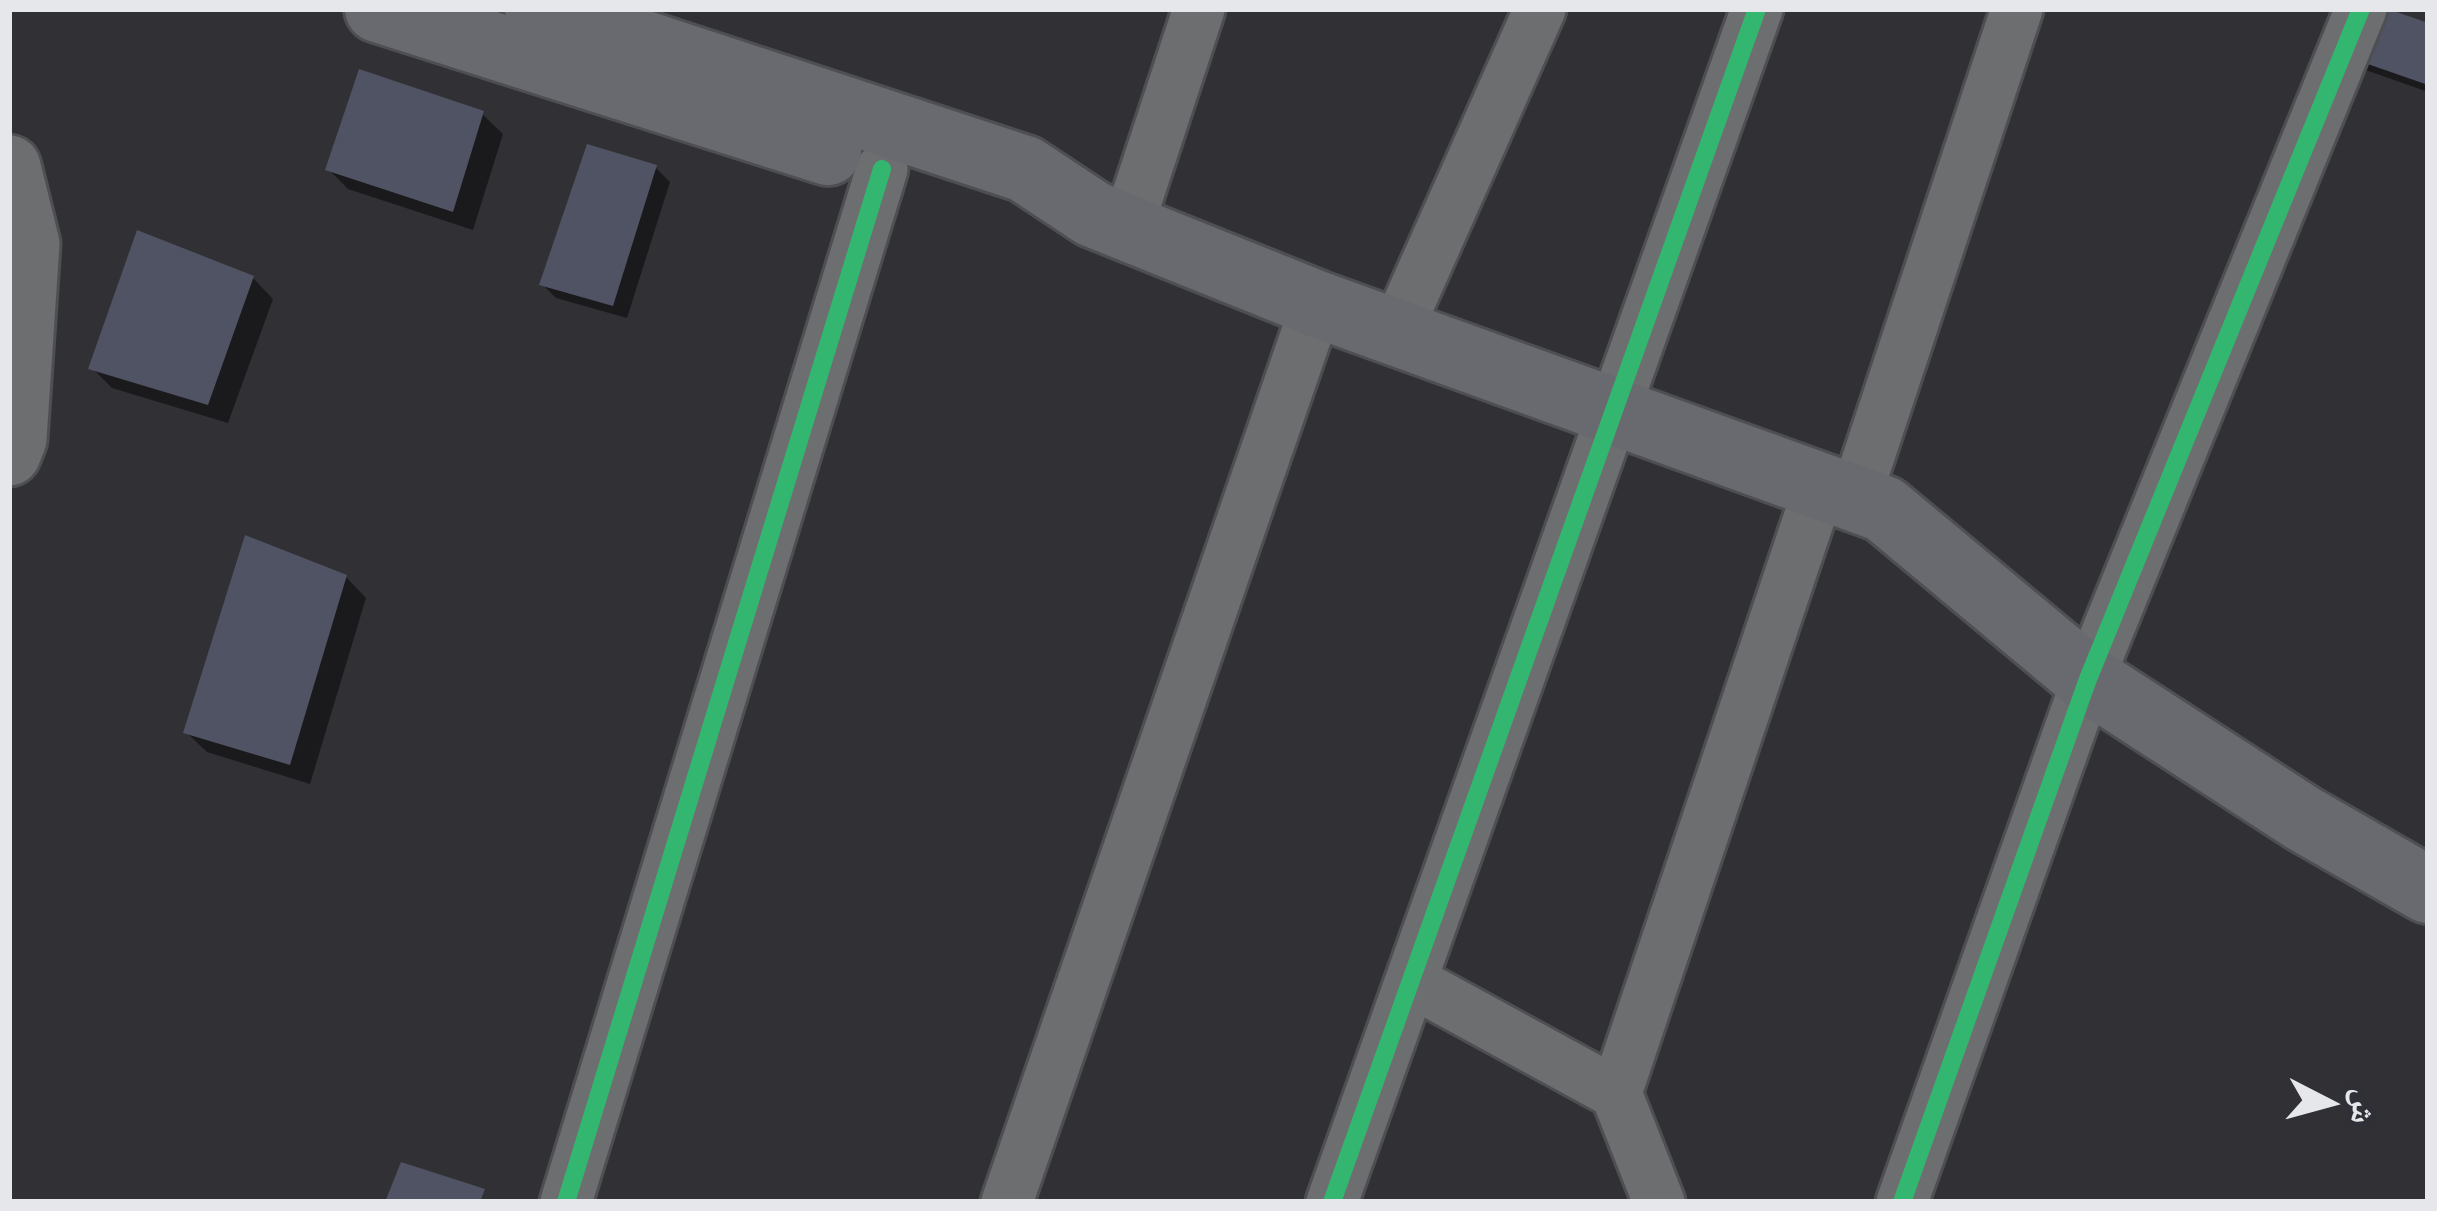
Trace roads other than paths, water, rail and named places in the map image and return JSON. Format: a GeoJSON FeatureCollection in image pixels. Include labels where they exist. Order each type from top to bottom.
{"type":"FeatureCollection","features":[{"type":"Feature","properties":{"kind":"main road"},"geometry":{"type":"LineString","coordinates":[[378,9],[1015,210],[1110,221]]}},
{"type":"Feature","properties":{"kind":"main road"},"geometry":{"type":"LineString","coordinates":[[538,9],[627,23],[1024,169],[1110,221],[1317,304],[1883,509],[2088,679],[2304,819],[2428,890]]}},
{"type":"Feature","properties":{"kind":"street"},"geometry":{"type":"LineString","coordinates":[[1110,221],[1199,9]]}},
{"type":"Feature","properties":{"kind":"street"},"geometry":{"type":"LineString","coordinates":[[1396,332],[1540,9]]}},
{"type":"Feature","properties":{"kind":"street"},"geometry":{"type":"LineString","coordinates":[[1332,1202],[1756,9]]}},
{"type":"Feature","properties":{"kind":"street"},"geometry":{"type":"LineString","coordinates":[[1616,1093],[2017,9]]}},
{"type":"Feature","properties":{"kind":"street"},"geometry":{"type":"LineString","coordinates":[[1902,1202],[2088,679],[2361,9]]}},
{"type":"Feature","properties":{"kind":"street"},"geometry":{"type":"LineString","coordinates":[[9,167],[28,244],[14,439],[9,454]]}},
{"type":"Feature","properties":{"kind":"street"},"geometry":{"type":"LineString","coordinates":[[566,1202],[882,170]]}},
{"type":"Feature","properties":{"kind":"street"},"geometry":{"type":"LineString","coordinates":[[1006,1202],[1317,304]]}},
{"type":"Feature","properties":{"kind":"street"},"geometry":{"type":"LineString","coordinates":[[1411,981],[1616,1093],[1659,1202]]}}]}
